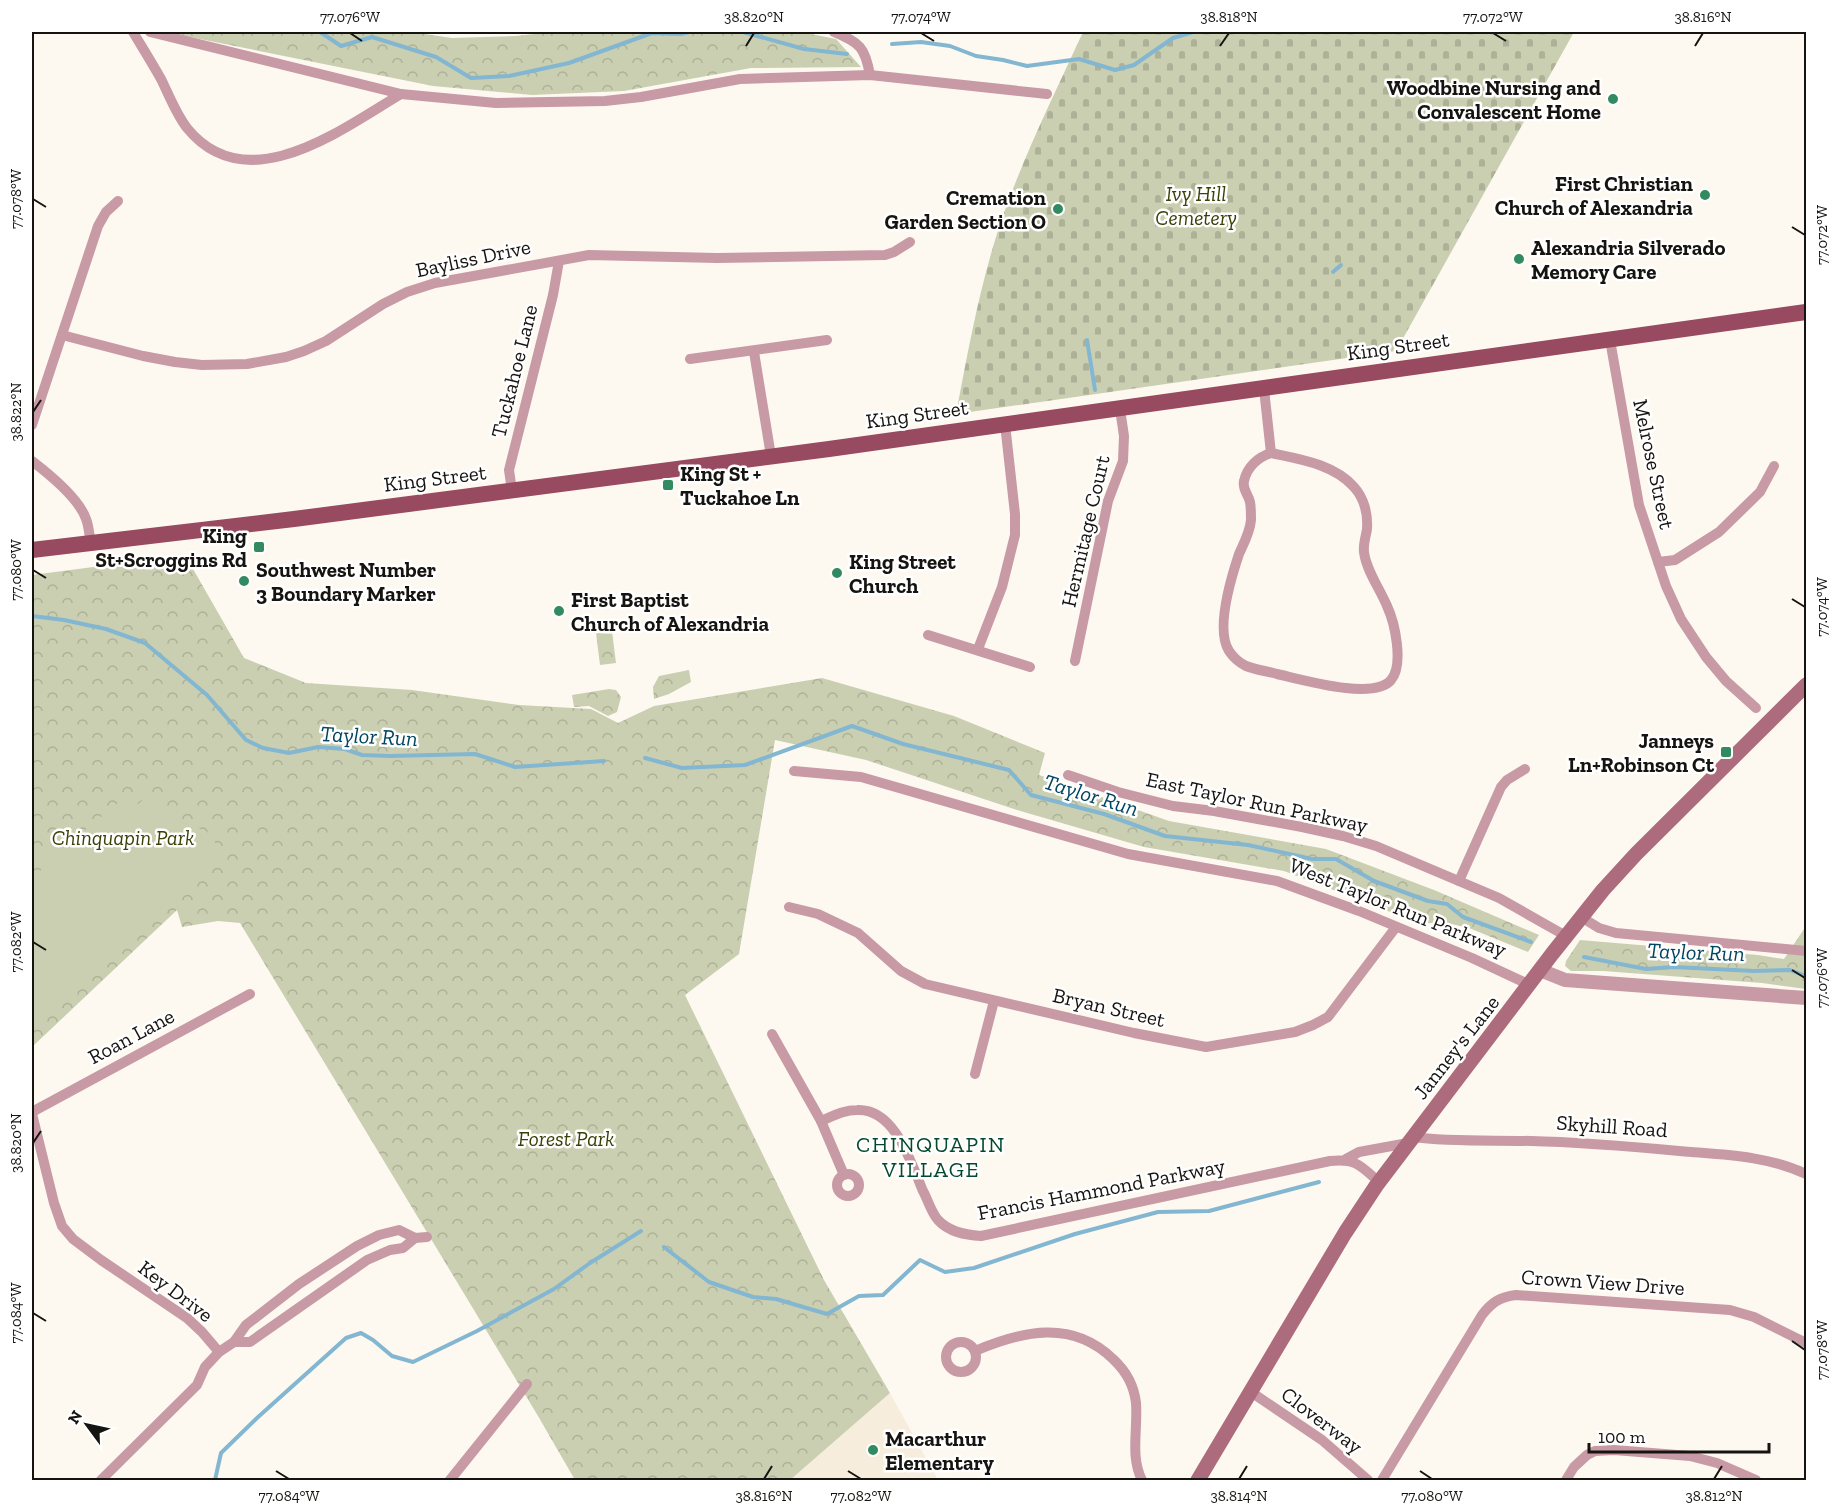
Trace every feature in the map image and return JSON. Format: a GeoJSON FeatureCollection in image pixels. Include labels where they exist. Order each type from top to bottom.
{"type":"FeatureCollection","features":[{"type":"Feature","properties":{"kind":"main road","name":"King Street"},"geometry":{"type":"LineString","coordinates":[[32,550],[512,491],[1120,409],[1806,312]]}},
{"type":"Feature","properties":{"kind":"main road","name":"Janney's Lane"},"geometry":{"type":"LineString","coordinates":[[1198,1480],[1345,1233],[1379,1182],[1566,936],[1603,890],[1668,820],[1765,728],[1806,685]]}},
{"type":"Feature","properties":{"kind":"street"},"geometry":{"type":"LineString","coordinates":[[133,32],[187,128],[213,149],[234,158],[269,160],[285,157],[343,128],[401,94]]}},
{"type":"Feature","properties":{"kind":"street"},"geometry":{"type":"LineString","coordinates":[[150,32],[401,94],[454,100],[519,104],[605,101],[641,97],[740,79],[870,75],[1047,94]]}},
{"type":"Feature","properties":{"kind":"street"},"geometry":{"type":"LineString","coordinates":[[834,32],[845,36],[864,52],[870,75]]}},
{"type":"Feature","properties":{"kind":"street"},"geometry":{"type":"LineString","coordinates":[[32,425],[98,226],[106,212],[118,201]]}},
{"type":"Feature","properties":{"kind":"street","name":"Bayliss Drive"},"geometry":{"type":"LineString","coordinates":[[62,334],[143,356],[175,362],[247,364],[286,357],[304,351],[326,341],[383,304],[407,292],[435,283],[589,255],[717,258],[885,255],[910,242]]}},
{"type":"Feature","properties":{"kind":"street","name":"Tuckahoe Lane"},"geometry":{"type":"LineString","coordinates":[[512,491],[509,470],[554,294],[559,261]]}},
{"type":"Feature","properties":{"kind":"street"},"geometry":{"type":"LineString","coordinates":[[690,359],[754,352],[827,340]]}},
{"type":"Feature","properties":{"kind":"street","name":"Melrose Street"},"geometry":{"type":"LineString","coordinates":[[1610,340],[1639,505],[1673,604],[1693,639],[1726,681],[1756,708]]}},
{"type":"Feature","properties":{"kind":"street"},"geometry":{"type":"LineString","coordinates":[[754,352],[771,456]]}},
{"type":"Feature","properties":{"kind":"street"},"geometry":{"type":"LineString","coordinates":[[1264,389],[1271,453]]}},
{"type":"Feature","properties":{"kind":"street","name":"Hermitage Court"},"geometry":{"type":"LineString","coordinates":[[1075,662],[1108,501],[1123,461],[1124,436],[1120,409]]}},
{"type":"Feature","properties":{"kind":"street"},"geometry":{"type":"LineString","coordinates":[[978,649],[1002,587],[1015,535],[1015,514],[1005,424]]}},
{"type":"Feature","properties":{"kind":"street"},"geometry":{"type":"LineString","coordinates":[[1271,453],[1295,458],[1335,472],[1355,489],[1364,503],[1367,517],[1364,551],[1367,563],[1388,608],[1398,662],[1392,679],[1383,686],[1348,688],[1329,686],[1246,666],[1235,659],[1229,651],[1224,640],[1227,592],[1251,519],[1250,502],[1244,491],[1244,480],[1255,461],[1271,453]]}},
{"type":"Feature","properties":{"kind":"street"},"geometry":{"type":"LineString","coordinates":[[32,461],[51,476],[85,516],[91,543]]}},
{"type":"Feature","properties":{"kind":"street"},"geometry":{"type":"LineString","coordinates":[[1658,562],[1675,560],[1719,532],[1752,502],[1774,466]]}},
{"type":"Feature","properties":{"kind":"street"},"geometry":{"type":"LineString","coordinates":[[928,635],[1030,667]]}},
{"type":"Feature","properties":{"kind":"street"},"geometry":{"type":"LineString","coordinates":[[1459,881],[1501,787],[1507,780],[1525,769]]}},
{"type":"Feature","properties":{"kind":"street","name":"West Taylor Run Parkway"},"geometry":{"type":"LineString","coordinates":[[794,771],[861,777],[1128,854],[1277,880],[1359,910],[1530,985]]}},
{"type":"Feature","properties":{"kind":"street","name":"East Taylor Run Parkway"},"geometry":{"type":"LineString","coordinates":[[1068,775],[1118,792],[1173,806],[1214,811],[1343,836],[1376,846],[1499,898],[1566,936]]}},
{"type":"Feature","properties":{"kind":"street","name":"Bryan Street"},"geometry":{"type":"LineString","coordinates":[[789,907],[818,914],[858,933],[901,972],[925,984],[1206,1047],[1295,1032],[1328,1017],[1396,927]]}},
{"type":"Feature","properties":{"kind":"street"},"geometry":{"type":"LineString","coordinates":[[1581,917],[1599,928],[1616,933],[1806,951]]}},
{"type":"Feature","properties":{"kind":"street"},"geometry":{"type":"LineString","coordinates":[[1540,970],[1565,980],[1806,999]]}},
{"type":"Feature","properties":{"kind":"street","name":"Roan Lane"},"geometry":{"type":"LineString","coordinates":[[32,1113],[249,994]]}},
{"type":"Feature","properties":{"kind":"street"},"geometry":{"type":"LineString","coordinates":[[975,1074],[994,1001]]}},
{"type":"Feature","properties":{"kind":"street"},"geometry":{"type":"LineString","coordinates":[[772,1034],[821,1121],[844,1175]]}},
{"type":"Feature","properties":{"kind":"street","name":"Francis Hammond Parkway"},"geometry":{"type":"LineString","coordinates":[[821,1121],[842,1112],[857,1110],[870,1112],[883,1120],[898,1135],[938,1219],[966,1235],[981,1236],[1346,1159],[1359,1152],[1410,1140]]}},
{"type":"Feature","properties":{"kind":"street","name":"Key Drive"},"geometry":{"type":"LineString","coordinates":[[32,1113],[54,1203],[62,1226],[73,1239],[187,1318],[219,1352],[205,1367],[197,1385],[101,1480]]}},
{"type":"Feature","properties":{"kind":"street","name":"Skyhill Road"},"geometry":{"type":"LineString","coordinates":[[1410,1140],[1530,1141],[1621,1145],[1731,1154],[1793,1168],[1806,1174]]}},
{"type":"Feature","properties":{"kind":"street"},"geometry":{"type":"LineString","coordinates":[[1346,1159],[1364,1168],[1379,1182]]}},
{"type":"Feature","properties":{"kind":"street"},"geometry":{"type":"LineString","coordinates":[[219,1352],[234,1342],[246,1325],[262,1311],[357,1246],[379,1235],[399,1230],[421,1237],[403,1248],[390,1250],[367,1260],[250,1342],[234,1342]]}},
{"type":"Feature","properties":{"kind":"street","name":"Crown View Drive"},"geometry":{"type":"LineString","coordinates":[[1382,1480],[1482,1315],[1496,1300],[1516,1295],[1730,1310],[1754,1317],[1806,1342]]}},
{"type":"Feature","properties":{"kind":"street"},"geometry":{"type":"LineString","coordinates":[[975,1351],[1036,1333],[1059,1332],[1083,1338],[1107,1353],[1121,1367],[1131,1383],[1136,1404],[1135,1454],[1142,1480]]}},
{"type":"Feature","properties":{"kind":"street"},"geometry":{"type":"LineString","coordinates":[[456,1479],[527,1384]]}},
{"type":"Feature","properties":{"kind":"street","name":"Cloverway"},"geometry":{"type":"LineString","coordinates":[[1251,1392],[1322,1440],[1368,1480]]}},
{"type":"Feature","properties":{"kind":"street"},"geometry":{"type":"LineString","coordinates":[[1566,1480],[1574,1467],[1587,1455],[1595,1451],[1614,1450],[1690,1456],[1717,1463],[1756,1480]]}},
{"type":"Feature","properties":{"kind":"shaded area","name":"Macarthur Elementary"},"geometry":{"type":"Polygon","coordinates":[[[890,1393],[938,1480],[790,1480],[890,1393]]]}},
{"type":"Feature","properties":{"kind":"green space"},"geometry":{"type":"Polygon","coordinates":[[[165,32],[411,32],[452,38],[553,32],[801,32],[836,39],[861,67],[751,68],[624,91],[532,95],[433,86],[165,32]]]}},
{"type":"Feature","properties":{"kind":"green space","name":"Ivy Hill Cemetery"},"geometry":{"type":"Polygon","coordinates":[[[1083,32],[1574,32],[1396,351],[956,414],[982,287],[1004,213],[1032,144],[1083,32]]]}},
{"type":"Feature","properties":{"kind":"green space"},"geometry":{"type":"Polygon","coordinates":[[[185,555],[244,658],[306,683],[412,690],[519,705],[591,709],[618,723],[654,706],[822,678],[954,716],[1045,753],[1039,775],[1169,821],[1326,849],[1434,890],[1539,935],[1528,952],[1469,928],[1447,923],[1419,923],[1284,871],[1144,847],[1017,810],[866,760],[775,740],[739,954],[685,995],[824,1280],[890,1393],[790,1480],[575,1480],[240,923],[218,921],[182,927],[177,910],[32,1047],[32,575],[185,555]]]}},
{"type":"Feature","properties":{"kind":"green space"},"geometry":{"type":"Polygon","coordinates":[[[612,631],[616,663],[600,665],[596,633],[612,631]]]}},
{"type":"Feature","properties":{"kind":"green space"},"geometry":{"type":"Polygon","coordinates":[[[689,670],[691,682],[654,699],[653,687],[659,676],[689,670]]]}},
{"type":"Feature","properties":{"kind":"green space"},"geometry":{"type":"Polygon","coordinates":[[[616,690],[621,697],[617,712],[608,716],[589,706],[574,707],[572,695],[616,690]]]}},
{"type":"Feature","properties":{"kind":"green space","name":"Chinquapin Park"},"geometry":{"type":"Polygon","coordinates":[[[144,799],[165,816],[206,831],[220,849],[32,1026],[32,890],[58,831],[77,837],[119,802],[131,810],[144,799]]]}},
{"type":"Feature","properties":{"kind":"green space"},"geometry":{"type":"Polygon","coordinates":[[[1806,926],[1806,989],[1762,983],[1603,971],[1571,971],[1565,966],[1580,940],[1784,959],[1806,926]]]}},
{"type":"Feature","properties":{"kind":"waterway"},"geometry":{"type":"LineString","coordinates":[[320,32],[341,46],[372,37],[436,57],[471,78],[509,76],[569,63],[652,33],[689,32]]}},
{"type":"Feature","properties":{"kind":"waterway"},"geometry":{"type":"LineString","coordinates":[[743,32],[804,49],[847,54]]}},
{"type":"Feature","properties":{"kind":"waterway"},"geometry":{"type":"LineString","coordinates":[[892,44],[921,42],[950,46],[976,56],[1027,66],[1079,59],[1115,70],[1134,65],[1173,38],[1193,32]]}},
{"type":"Feature","properties":{"kind":"waterway"},"geometry":{"type":"LineString","coordinates":[[1333,272],[1341,265]]}},
{"type":"Feature","properties":{"kind":"waterway"},"geometry":{"type":"LineString","coordinates":[[1087,340],[1095,390]]}},
{"type":"Feature","properties":{"kind":"waterway","name":"Taylor Run"},"geometry":{"type":"LineString","coordinates":[[32,616],[106,629],[145,643],[207,695],[246,740],[263,748],[289,753],[318,747],[345,749],[362,755],[390,756],[475,754],[515,767],[604,761]]}},
{"type":"Feature","properties":{"kind":"waterway","name":"Taylor Run"},"geometry":{"type":"LineString","coordinates":[[645,758],[682,768],[745,765],[852,726],[903,744],[1009,770],[1031,795],[1104,814],[1165,836],[1248,845],[1312,859],[1336,859],[1374,881],[1428,901],[1447,904],[1463,917],[1531,942]]}},
{"type":"Feature","properties":{"kind":"waterway","name":"Taylor Run"},"geometry":{"type":"LineString","coordinates":[[1584,957],[1646,969],[1674,967],[1754,971],[1790,970],[1806,976]]}},
{"type":"Feature","properties":{"kind":"waterway"},"geometry":{"type":"LineString","coordinates":[[664,1247],[709,1282],[753,1297],[776,1299],[827,1314],[859,1296],[883,1295],[920,1260],[945,1272],[974,1268],[1075,1234],[1158,1212],[1209,1211],[1319,1182]]}},
{"type":"Feature","properties":{"kind":"waterway"},"geometry":{"type":"LineString","coordinates":[[215,1480],[221,1453],[346,1338],[361,1333],[392,1356],[413,1362],[477,1331],[554,1289],[641,1231]]}},
{"type":"Feature","properties":{"kind":"place","name":"Woodbine Nursing and Convalescent Home"},"geometry":{"type":"Point","coordinates":[1613,99]}},
{"type":"Feature","properties":{"kind":"place","name":"First Christian Church of Alexandria"},"geometry":{"type":"Point","coordinates":[1705,195]}},
{"type":"Feature","properties":{"kind":"place","name":"Cremation Garden Section O"},"geometry":{"type":"Point","coordinates":[1058,209]}},
{"type":"Feature","properties":{"kind":"place","name":"Alexandria Silverado Memory Care"},"geometry":{"type":"Point","coordinates":[1519,259]}},
{"type":"Feature","properties":{"kind":"place","name":"King St + Tuckahoe Ln"},"geometry":{"type":"Point","coordinates":[668,485]}},
{"type":"Feature","properties":{"kind":"place","name":"King St+Scroggins Rd"},"geometry":{"type":"Point","coordinates":[259,547]}},
{"type":"Feature","properties":{"kind":"place","name":"King Street Church"},"geometry":{"type":"Point","coordinates":[837,573]}},
{"type":"Feature","properties":{"kind":"place","name":"Southwest Number 3 Boundary Marker"},"geometry":{"type":"Point","coordinates":[244,581]}},
{"type":"Feature","properties":{"kind":"place","name":"First Baptist Church of Alexandria"},"geometry":{"type":"Point","coordinates":[559,611]}},
{"type":"Feature","properties":{"kind":"place","name":"Janneys Ln+Robinson Ct"},"geometry":{"type":"Point","coordinates":[1726,752]}},
{"type":"Feature","properties":{"kind":"place","name":"Macarthur Elementary"},"geometry":{"type":"Point","coordinates":[873,1450]}},
{"type":"Feature","properties":{"kind":"district","name":"CHINQUAPIN VILLAGE"},"geometry":{"type":"Point","coordinates":[931,1156]}},
{"type":"Feature","properties":{"kind":"park label","name":"Forest Park"},"geometry":{"type":"Point","coordinates":[566,1138]}}]}
